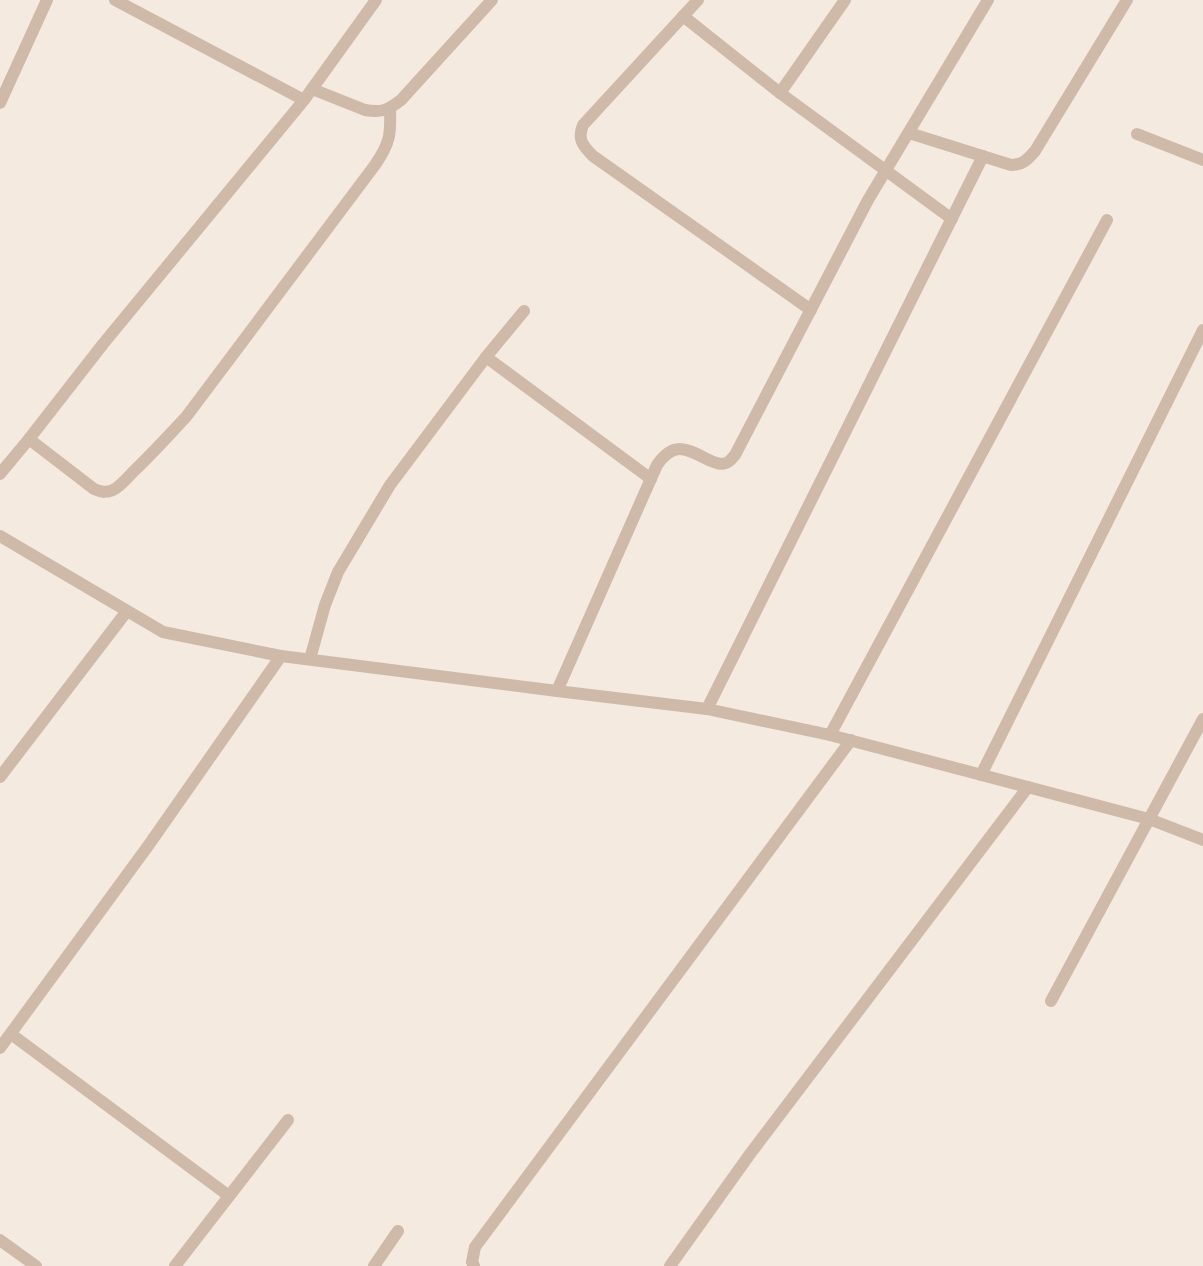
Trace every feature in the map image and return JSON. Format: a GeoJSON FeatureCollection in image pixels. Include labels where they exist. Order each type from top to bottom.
{"type":"FeatureCollection","features":[{"type":"Feature","properties":{"kind":"street"},"geometry":{"type":"LineString","coordinates":[[0,103],[47,0]]}},
{"type":"Feature","properties":{"kind":"street"},"geometry":{"type":"LineString","coordinates":[[115,0],[304,100]]}},
{"type":"Feature","properties":{"kind":"street"},"geometry":{"type":"LineString","coordinates":[[0,474],[103,344],[304,100],[376,0]]}},
{"type":"Feature","properties":{"kind":"street"},"geometry":{"type":"LineString","coordinates":[[312,89],[373,112],[390,108],[402,100],[492,0]]}},
{"type":"Feature","properties":{"kind":"street"},"geometry":{"type":"LineString","coordinates":[[698,0],[583,125],[580,138],[584,147],[593,156],[811,310]]}},
{"type":"Feature","properties":{"kind":"street"},"geometry":{"type":"LineString","coordinates":[[780,93],[845,0]]}},
{"type":"Feature","properties":{"kind":"street"},"geometry":{"type":"LineString","coordinates":[[557,691],[657,465],[669,451],[676,449],[685,449],[716,463],[724,464],[735,456],[868,200],[988,0]]}},
{"type":"Feature","properties":{"kind":"street"},"geometry":{"type":"LineString","coordinates":[[909,133],[1011,165],[1024,163],[1035,151],[1127,0]]}},
{"type":"Feature","properties":{"kind":"street"},"geometry":{"type":"LineString","coordinates":[[683,16],[780,93],[952,219]]}},
{"type":"Feature","properties":{"kind":"street"},"geometry":{"type":"LineString","coordinates":[[29,439],[94,489],[107,492],[120,485],[186,416],[375,165],[384,152],[389,138],[390,108]]}},
{"type":"Feature","properties":{"kind":"street"},"geometry":{"type":"LineString","coordinates":[[1137,134],[1203,160]]}},
{"type":"Feature","properties":{"kind":"street"},"geometry":{"type":"LineString","coordinates":[[708,709],[983,156]]}},
{"type":"Feature","properties":{"kind":"street"},"geometry":{"type":"LineString","coordinates":[[830,735],[1108,220]]}},
{"type":"Feature","properties":{"kind":"street"},"geometry":{"type":"LineString","coordinates":[[310,659],[325,605],[338,572],[390,485],[486,357],[524,311]]}},
{"type":"Feature","properties":{"kind":"street"},"geometry":{"type":"LineString","coordinates":[[981,775],[1203,330]]}},
{"type":"Feature","properties":{"kind":"street"},"geometry":{"type":"LineString","coordinates":[[486,357],[651,478]]}},
{"type":"Feature","properties":{"kind":"street"},"geometry":{"type":"LineString","coordinates":[[0,536],[163,632],[281,656],[708,709],[830,735],[1149,819],[1203,840]]}},
{"type":"Feature","properties":{"kind":"street"},"geometry":{"type":"LineString","coordinates":[[0,777],[127,611]]}},
{"type":"Feature","properties":{"kind":"street"},"geometry":{"type":"LineString","coordinates":[[0,1048],[148,846],[281,656]]}},
{"type":"Feature","properties":{"kind":"street"},"geometry":{"type":"LineString","coordinates":[[1051,1002],[1203,718]]}},
{"type":"Feature","properties":{"kind":"street"},"geometry":{"type":"LineString","coordinates":[[474,1266],[472,1262],[475,1247],[850,740]]}},
{"type":"Feature","properties":{"kind":"street"},"geometry":{"type":"LineString","coordinates":[[670,1266],[756,1146],[1028,787]]}},
{"type":"Feature","properties":{"kind":"street"},"geometry":{"type":"LineString","coordinates":[[11,1034],[229,1196]]}},
{"type":"Feature","properties":{"kind":"street"},"geometry":{"type":"LineString","coordinates":[[175,1266],[288,1120]]}},
{"type":"Feature","properties":{"kind":"street"},"geometry":{"type":"LineString","coordinates":[[374,1266],[398,1231]]}},
{"type":"Feature","properties":{"kind":"street"},"geometry":{"type":"LineString","coordinates":[[0,1240],[36,1266]]}}]}
